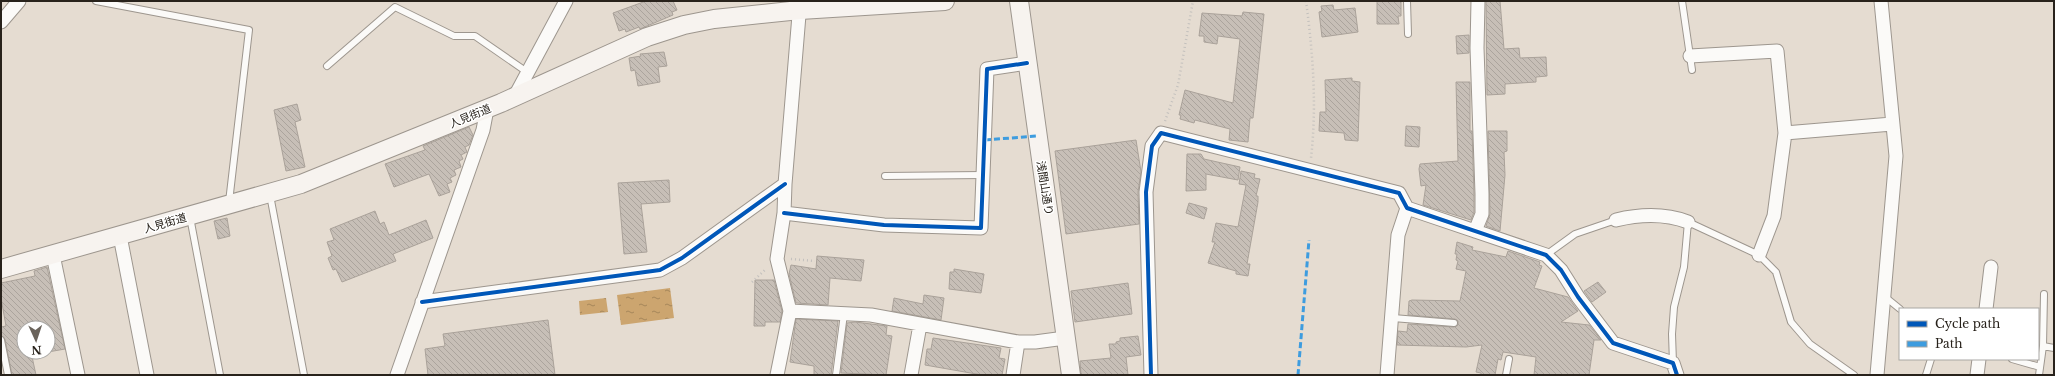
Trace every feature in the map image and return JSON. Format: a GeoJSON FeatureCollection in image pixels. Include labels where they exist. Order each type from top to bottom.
{"type":"FeatureCollection","features":[{"type":"Feature","properties":{"kind":"main road","name":"人見街道"},"geometry":{"type":"LineString","coordinates":[[1,269],[270,194],[300,184],[487,109],[647,37],[684,25],[800,5],[945,1]]}},
{"type":"Feature","properties":{"kind":"main road","name":"浅間山通り"},"geometry":{"type":"LineString","coordinates":[[1019,1],[1071,375]]}},
{"type":"Feature","properties":{"kind":"street"},"geometry":{"type":"LineString","coordinates":[[1,22],[19,1]]}},
{"type":"Feature","properties":{"kind":"street"},"geometry":{"type":"LineString","coordinates":[[515,96],[566,1]]}},
{"type":"Feature","properties":{"kind":"street"},"geometry":{"type":"LineString","coordinates":[[1475,231],[1482,214],[1477,48],[1478,1]]}},
{"type":"Feature","properties":{"kind":"street"},"geometry":{"type":"LineString","coordinates":[[1876,375],[1896,156],[1881,1]]}},
{"type":"Feature","properties":{"kind":"street"},"geometry":{"type":"LineString","coordinates":[[777,375],[790,311],[777,259],[784,214],[785,184],[800,5]]}},
{"type":"Feature","properties":{"kind":"street"},"geometry":{"type":"LineString","coordinates":[[1690,56],[1777,51],[1786,133],[1774,216],[1759,255]]}},
{"type":"Feature","properties":{"kind":"street"},"geometry":{"type":"LineString","coordinates":[[784,214],[884,225],[981,228],[987,69],[1027,63]]}},
{"type":"Feature","properties":{"kind":"street"},"geometry":{"type":"LineString","coordinates":[[397,375],[483,130],[487,109]]}},
{"type":"Feature","properties":{"kind":"street"},"geometry":{"type":"LineString","coordinates":[[1786,133],[1892,124]]}},
{"type":"Feature","properties":{"kind":"street"},"geometry":{"type":"LineString","coordinates":[[1152,375],[1146,192],[1152,146],[1161,133],[1399,193],[1407,208],[1546,255],[1561,270],[1578,297],[1613,343],[1675,369]]}},
{"type":"Feature","properties":{"kind":"street"},"geometry":{"type":"LineString","coordinates":[[422,302],[660,270],[682,258],[785,184]]}},
{"type":"Feature","properties":{"kind":"street"},"geometry":{"type":"LineString","coordinates":[[1387,375],[1393,318],[1398,235],[1407,208]]}},
{"type":"Feature","properties":{"kind":"street"},"geometry":{"type":"LineString","coordinates":[[1616,220],[1638,214],[1674,216],[1688,222]]}},
{"type":"Feature","properties":{"kind":"street"},"geometry":{"type":"LineString","coordinates":[[120,236],[147,375]]}},
{"type":"Feature","properties":{"kind":"street"},"geometry":{"type":"LineString","coordinates":[[53,255],[78,375]]}},
{"type":"Feature","properties":{"kind":"street"},"geometry":{"type":"LineString","coordinates":[[1986,308],[1991,267]]}},
{"type":"Feature","properties":{"kind":"street"},"geometry":{"type":"LineString","coordinates":[[790,311],[871,315],[1018,342],[1035,342],[1065,338]]}},
{"type":"Feature","properties":{"kind":"street"},"geometry":{"type":"LineString","coordinates":[[911,375],[920,324]]}},
{"type":"Feature","properties":{"kind":"street"},"geometry":{"type":"LineString","coordinates":[[1013,375],[1018,342]]}},
{"type":"Feature","properties":{"kind":"street"},"geometry":{"type":"LineString","coordinates":[[1977,375],[1979,360]]}},
{"type":"Feature","properties":{"kind":"lane"},"geometry":{"type":"LineString","coordinates":[[96,1],[249,30],[229,205]]}},
{"type":"Feature","properties":{"kind":"lane"},"geometry":{"type":"LineString","coordinates":[[1407,1],[1408,34]]}},
{"type":"Feature","properties":{"kind":"lane"},"geometry":{"type":"LineString","coordinates":[[1682,1],[1692,70]]}},
{"type":"Feature","properties":{"kind":"lane"},"geometry":{"type":"LineString","coordinates":[[327,66],[395,7],[454,36],[475,36],[527,72]]}},
{"type":"Feature","properties":{"kind":"lane"},"geometry":{"type":"LineString","coordinates":[[885,176],[983,175]]}},
{"type":"Feature","properties":{"kind":"lane"},"geometry":{"type":"LineString","coordinates":[[270,194],[304,375]]}},
{"type":"Feature","properties":{"kind":"lane"},"geometry":{"type":"LineString","coordinates":[[189,217],[220,375]]}},
{"type":"Feature","properties":{"kind":"lane"},"geometry":{"type":"LineString","coordinates":[[1546,255],[1575,234],[1616,220]]}},
{"type":"Feature","properties":{"kind":"lane"},"geometry":{"type":"LineString","coordinates":[[1675,369],[1672,334],[1674,307],[1684,267],[1688,222],[1759,255],[1776,272],[1791,322],[1810,344],[1854,375]]}},
{"type":"Feature","properties":{"kind":"lane"},"geometry":{"type":"LineString","coordinates":[[2039,375],[2043,346],[2044,294]]}},
{"type":"Feature","properties":{"kind":"lane"},"geometry":{"type":"LineString","coordinates":[[1883,295],[1899,308]]}},
{"type":"Feature","properties":{"kind":"lane"},"geometry":{"type":"LineString","coordinates":[[836,375],[844,314]]}},
{"type":"Feature","properties":{"kind":"lane"},"geometry":{"type":"LineString","coordinates":[[1393,318],[1454,323]]}},
{"type":"Feature","properties":{"kind":"lane"},"geometry":{"type":"LineString","coordinates":[[1,340],[8,375]]}},
{"type":"Feature","properties":{"kind":"lane"},"geometry":{"type":"LineString","coordinates":[[2043,346],[2054,348]]}},
{"type":"Feature","properties":{"kind":"lane"},"geometry":{"type":"LineString","coordinates":[[1506,375],[1509,359]]}},
{"type":"Feature","properties":{"kind":"lane"},"geometry":{"type":"LineString","coordinates":[[1926,375],[1931,360]]}},
{"type":"Feature","properties":{"kind":"lane"},"geometry":{"type":"LineString","coordinates":[[2016,360],[2040,366]]}},
{"type":"Feature","properties":{"kind":"path"},"geometry":{"type":"LineString","coordinates":[[1161,133],[1178,85],[1193,1]]}},
{"type":"Feature","properties":{"kind":"path"},"geometry":{"type":"LineString","coordinates":[[1306,1],[1314,66],[1314,113],[1309,171]]}},
{"type":"Feature","properties":{"kind":"path"},"geometry":{"type":"LineString","coordinates":[[777,259],[814,261]]}},
{"type":"Feature","properties":{"kind":"water"},"geometry":{"type":"Polygon","coordinates":[[[670,288],[674,318],[621,325],[617,295],[670,288]]]}},
{"type":"Feature","properties":{"kind":"water"},"geometry":{"type":"Polygon","coordinates":[[[606,298],[608,312],[580,315],[579,301],[606,298]]]}},
{"type":"Feature","properties":{"kind":"building"},"geometry":{"type":"Polygon","coordinates":[[[646,1],[673,1],[677,10],[672,12],[673,15],[640,29],[639,27],[626,32],[625,29],[619,31],[613,13],[646,1]]]}},
{"type":"Feature","properties":{"kind":"building"},"geometry":{"type":"Polygon","coordinates":[[[1377,1],[1401,1],[1401,16],[1398,16],[1399,24],[1377,24],[1377,1]]]}},
{"type":"Feature","properties":{"kind":"building"},"geometry":{"type":"Polygon","coordinates":[[[1486,1],[1500,1],[1504,49],[1519,48],[1520,58],[1546,57],[1547,76],[1536,77],[1536,82],[1505,84],[1505,94],[1487,95],[1486,1]]]}},
{"type":"Feature","properties":{"kind":"building"},"geometry":{"type":"Polygon","coordinates":[[[1333,5],[1334,10],[1355,8],[1358,32],[1322,37],[1319,12],[1322,11],[1321,6],[1333,5]]]}},
{"type":"Feature","properties":{"kind":"building"},"geometry":{"type":"Polygon","coordinates":[[[1243,12],[1264,14],[1253,118],[1250,118],[1248,142],[1229,140],[1230,129],[1195,120],[1194,123],[1180,119],[1181,115],[1179,115],[1185,90],[1233,103],[1240,39],[1218,36],[1217,44],[1204,42],[1204,36],[1199,36],[1202,13],[1242,16],[1243,12]]]}},
{"type":"Feature","properties":{"kind":"building"},"geometry":{"type":"Polygon","coordinates":[[[1469,35],[1469,53],[1457,54],[1456,36],[1469,35]]]}},
{"type":"Feature","properties":{"kind":"building"},"geometry":{"type":"Polygon","coordinates":[[[664,52],[667,66],[658,67],[660,82],[638,86],[635,70],[631,71],[629,58],[641,56],[640,54],[664,52]]]}},
{"type":"Feature","properties":{"kind":"building"},"geometry":{"type":"Polygon","coordinates":[[[1352,78],[1352,81],[1360,82],[1358,141],[1345,140],[1344,133],[1319,131],[1320,112],[1326,112],[1325,80],[1352,78]]]}},
{"type":"Feature","properties":{"kind":"building"},"geometry":{"type":"Polygon","coordinates":[[[1456,82],[1470,82],[1470,131],[1472,131],[1474,194],[1474,212],[1471,220],[1423,205],[1426,185],[1421,186],[1419,169],[1420,164],[1458,161],[1456,82]]]}},
{"type":"Feature","properties":{"kind":"building"},"geometry":{"type":"Polygon","coordinates":[[[297,104],[301,120],[295,122],[305,167],[286,171],[274,110],[297,104]]]}},
{"type":"Feature","properties":{"kind":"building"},"geometry":{"type":"Polygon","coordinates":[[[1406,126],[1420,127],[1419,147],[1405,146],[1406,126]]]}},
{"type":"Feature","properties":{"kind":"building"},"geometry":{"type":"Polygon","coordinates":[[[469,127],[473,135],[469,145],[465,147],[467,152],[461,155],[463,159],[459,161],[461,167],[454,170],[456,175],[450,178],[452,182],[447,184],[450,192],[439,196],[429,174],[394,187],[385,164],[425,150],[423,146],[469,127]]]}},
{"type":"Feature","properties":{"kind":"building"},"geometry":{"type":"Polygon","coordinates":[[[1488,131],[1507,131],[1507,151],[1504,152],[1505,175],[1500,231],[1486,226],[1490,214],[1488,131]]]}},
{"type":"Feature","properties":{"kind":"building"},"geometry":{"type":"Polygon","coordinates":[[[1136,140],[1141,172],[1138,192],[1139,224],[1066,234],[1055,151],[1136,140]]]}},
{"type":"Feature","properties":{"kind":"building"},"geometry":{"type":"Polygon","coordinates":[[[1187,154],[1201,154],[1204,159],[1240,167],[1238,180],[1206,174],[1206,190],[1186,191],[1187,154]]]}},
{"type":"Feature","properties":{"kind":"building"},"geometry":{"type":"Polygon","coordinates":[[[1241,171],[1255,174],[1254,178],[1260,179],[1256,196],[1258,196],[1258,202],[1247,264],[1250,264],[1248,276],[1236,274],[1236,271],[1208,263],[1215,242],[1212,242],[1216,223],[1238,227],[1246,185],[1239,184],[1241,171]]]}},
{"type":"Feature","properties":{"kind":"building"},"geometry":{"type":"Polygon","coordinates":[[[669,180],[670,202],[641,204],[647,252],[624,254],[618,183],[669,180]]]}},
{"type":"Feature","properties":{"kind":"building"},"geometry":{"type":"Polygon","coordinates":[[[1189,203],[1207,208],[1204,219],[1186,213],[1189,203]]]}},
{"type":"Feature","properties":{"kind":"building"},"geometry":{"type":"Polygon","coordinates":[[[375,211],[380,224],[384,222],[389,235],[426,220],[433,238],[393,254],[396,261],[342,282],[336,269],[333,270],[328,258],[332,256],[327,242],[334,240],[330,229],[375,211]]]}},
{"type":"Feature","properties":{"kind":"building"},"geometry":{"type":"Polygon","coordinates":[[[227,218],[230,236],[218,239],[214,221],[227,218]]]}},
{"type":"Feature","properties":{"kind":"building"},"geometry":{"type":"Polygon","coordinates":[[[1457,242],[1473,247],[1472,250],[1506,257],[1508,251],[1540,262],[1539,265],[1542,266],[1534,288],[1568,297],[1578,311],[1561,322],[1589,325],[1601,340],[1594,340],[1589,375],[1534,375],[1536,357],[1503,352],[1501,360],[1498,359],[1495,375],[1481,375],[1481,373],[1476,372],[1482,345],[1466,347],[1397,345],[1398,331],[1407,332],[1408,324],[1454,327],[1458,325],[1458,321],[1455,319],[1408,315],[1409,301],[1412,300],[1460,301],[1466,271],[1456,269],[1458,261],[1456,260],[1457,254],[1455,254],[1457,242]]]}},
{"type":"Feature","properties":{"kind":"building"},"geometry":{"type":"Polygon","coordinates":[[[817,256],[864,260],[861,281],[830,278],[828,305],[796,303],[789,274],[791,265],[816,269],[817,256]]]}},
{"type":"Feature","properties":{"kind":"building"},"geometry":{"type":"Polygon","coordinates":[[[47,267],[65,349],[56,351],[56,320],[16,320],[16,360],[33,360],[36,375],[12,375],[5,339],[1,336],[1,327],[6,326],[1,298],[1,283],[35,276],[34,271],[47,267]]]}},
{"type":"Feature","properties":{"kind":"building"},"geometry":{"type":"Polygon","coordinates":[[[954,269],[984,274],[981,293],[949,289],[950,272],[954,272],[954,269]]]}},
{"type":"Feature","properties":{"kind":"building"},"geometry":{"type":"Polygon","coordinates":[[[755,280],[774,280],[782,311],[780,322],[765,322],[765,326],[754,326],[755,280]]]}},
{"type":"Feature","properties":{"kind":"building"},"geometry":{"type":"Polygon","coordinates":[[[1598,282],[1606,292],[1592,302],[1584,291],[1598,282]]]}},
{"type":"Feature","properties":{"kind":"building"},"geometry":{"type":"Polygon","coordinates":[[[1128,283],[1132,314],[1075,322],[1071,291],[1128,283]]]}},
{"type":"Feature","properties":{"kind":"building"},"geometry":{"type":"Polygon","coordinates":[[[924,295],[944,298],[941,320],[892,311],[894,298],[923,304],[924,295]]]}},
{"type":"Feature","properties":{"kind":"building"},"geometry":{"type":"Polygon","coordinates":[[[796,319],[838,321],[831,375],[814,375],[814,366],[790,362],[796,319]]]}},
{"type":"Feature","properties":{"kind":"building"},"geometry":{"type":"Polygon","coordinates":[[[548,320],[555,375],[428,375],[425,349],[445,346],[443,334],[548,320]]]}},
{"type":"Feature","properties":{"kind":"building"},"geometry":{"type":"Polygon","coordinates":[[[855,322],[887,326],[886,335],[892,336],[886,375],[841,373],[847,323],[855,322]]]}},
{"type":"Feature","properties":{"kind":"building"},"geometry":{"type":"Polygon","coordinates":[[[1138,336],[1141,355],[1126,357],[1128,375],[1081,375],[1080,361],[1111,358],[1109,344],[1116,344],[1116,342],[1120,341],[1120,338],[1138,336]]]}},
{"type":"Feature","properties":{"kind":"building"},"geometry":{"type":"Polygon","coordinates":[[[933,338],[1001,348],[999,358],[1005,359],[1002,375],[982,375],[925,365],[927,349],[931,349],[933,338]]]}},
{"type":"Feature","properties":{"kind":"marked path"},"geometry":{"type":"LineString","coordinates":[[985,140],[1037,136]]}},
{"type":"Feature","properties":{"kind":"marked path"},"geometry":{"type":"LineString","coordinates":[[1298,375],[1309,240]]}},
{"type":"Feature","properties":{"kind":"cycle path"},"geometry":{"type":"LineString","coordinates":[[784,213],[884,225],[981,228],[987,69],[1027,63]]}},
{"type":"Feature","properties":{"kind":"cycle path"},"geometry":{"type":"LineString","coordinates":[[1151,375],[1146,192],[1152,146],[1161,133],[1399,193],[1407,208],[1546,255],[1561,270],[1578,297],[1613,343],[1673,363],[1677,375]]}},
{"type":"Feature","properties":{"kind":"cycle path"},"geometry":{"type":"LineString","coordinates":[[422,302],[660,270],[682,258],[785,184]]}}]}
